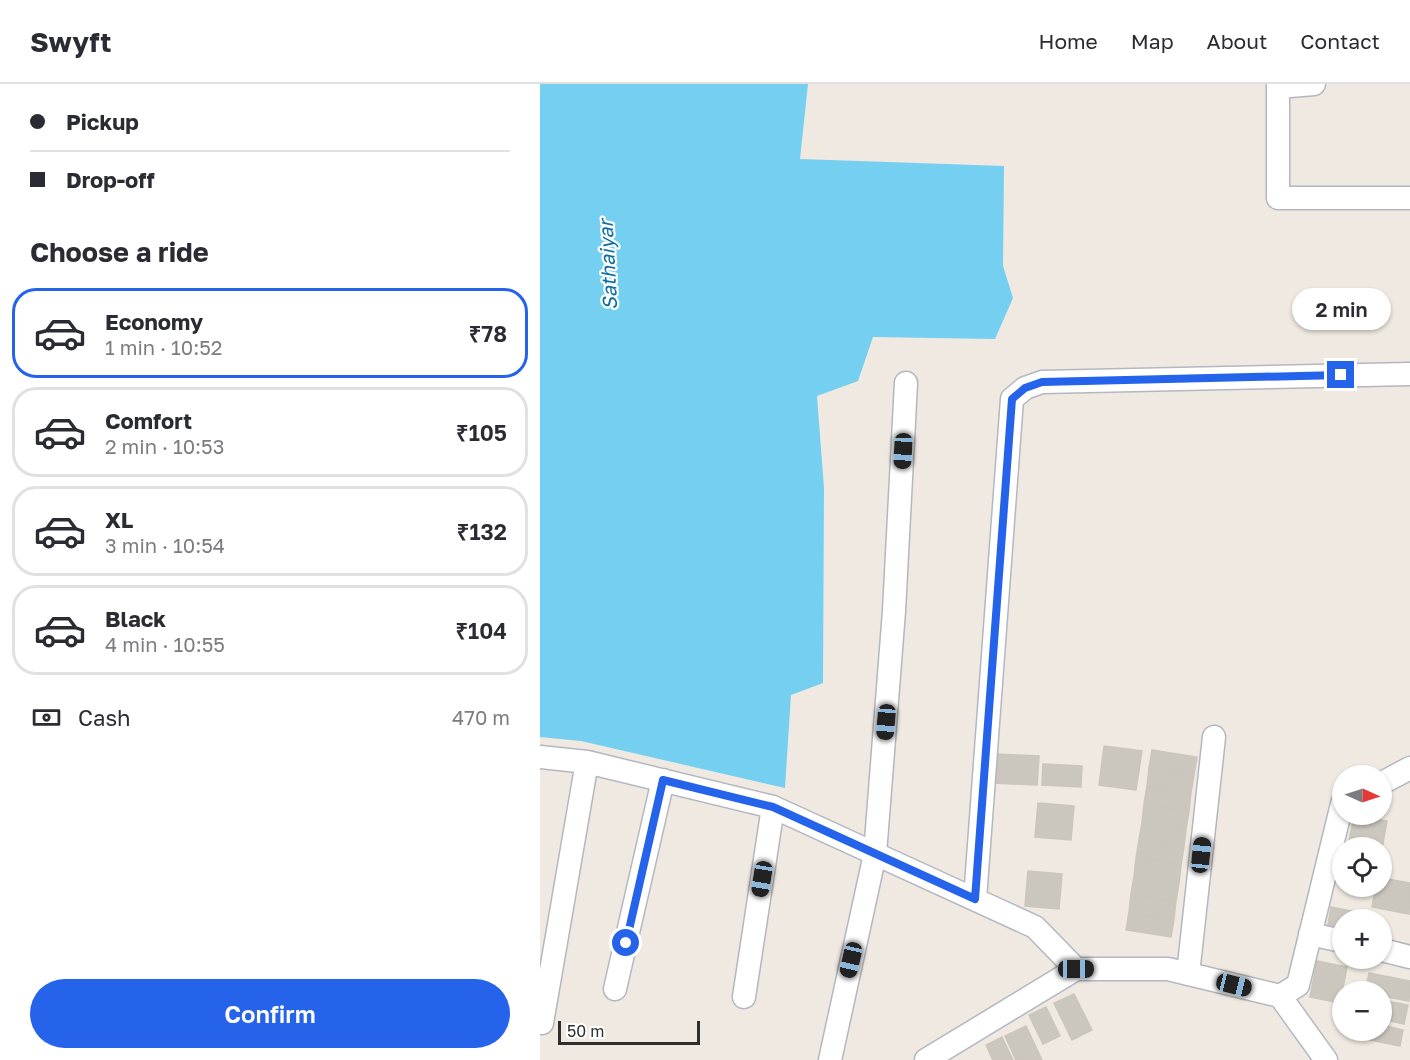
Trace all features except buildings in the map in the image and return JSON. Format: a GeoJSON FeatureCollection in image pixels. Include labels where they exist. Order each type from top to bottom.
{"type":"FeatureCollection","features":[{"type":"Feature","properties":{"kind":"street"},"geometry":{"type":"LineString","coordinates":[[1314,84],[1278,85],[1278,198],[1410,198]]}},
{"type":"Feature","properties":{"kind":"street"},"geometry":{"type":"LineString","coordinates":[[975,899],[1012,399],[1025,388],[1042,382],[1410,374]]}},
{"type":"Feature","properties":{"kind":"street"},"geometry":{"type":"LineString","coordinates":[[830,1060],[875,854],[894,611],[906,383]]}},
{"type":"Feature","properties":{"kind":"street"},"geometry":{"type":"LineString","coordinates":[[1188,974],[1214,737]]}},
{"type":"Feature","properties":{"kind":"street"},"geometry":{"type":"LineString","coordinates":[[540,757],[587,762],[773,807],[1035,927],[1076,969]]}},
{"type":"Feature","properties":{"kind":"street"},"geometry":{"type":"LineString","coordinates":[[542,1023],[587,762]]}},
{"type":"Feature","properties":{"kind":"street"},"geometry":{"type":"LineString","coordinates":[[1392,778],[1410,768]]}},
{"type":"Feature","properties":{"kind":"street"},"geometry":{"type":"LineString","coordinates":[[615,989],[663,780]]}},
{"type":"Feature","properties":{"kind":"street"},"geometry":{"type":"LineString","coordinates":[[744,997],[773,807]]}},
{"type":"Feature","properties":{"kind":"street"},"geometry":{"type":"LineString","coordinates":[[1280,996],[1298,985],[1337,825]]}},
{"type":"Feature","properties":{"kind":"street"},"geometry":{"type":"LineString","coordinates":[[1310,934],[1332,939]]}},
{"type":"Feature","properties":{"kind":"street"},"geometry":{"type":"LineString","coordinates":[[1392,952],[1410,957]]}},
{"type":"Feature","properties":{"kind":"street"},"geometry":{"type":"LineString","coordinates":[[926,1060],[1076,969],[1168,969],[1280,996],[1326,1060]]}},
{"type":"Feature","properties":{"kind":"water","name":"Sathaiyar"},"geometry":{"type":"Polygon","coordinates":[[[540,84],[808,84],[800,159],[1004,166],[1003,266],[1013,298],[995,339],[873,337],[858,381],[817,396],[824,488],[823,683],[791,695],[785,788],[581,741],[540,737],[540,84]]]}},
{"type":"Feature","properties":{"kind":"route"},"geometry":{"type":"LineString","coordinates":[[626,943],[663,780],[773,807],[975,899],[1012,399],[1025,388],[1042,382],[1341,375]]}}]}
